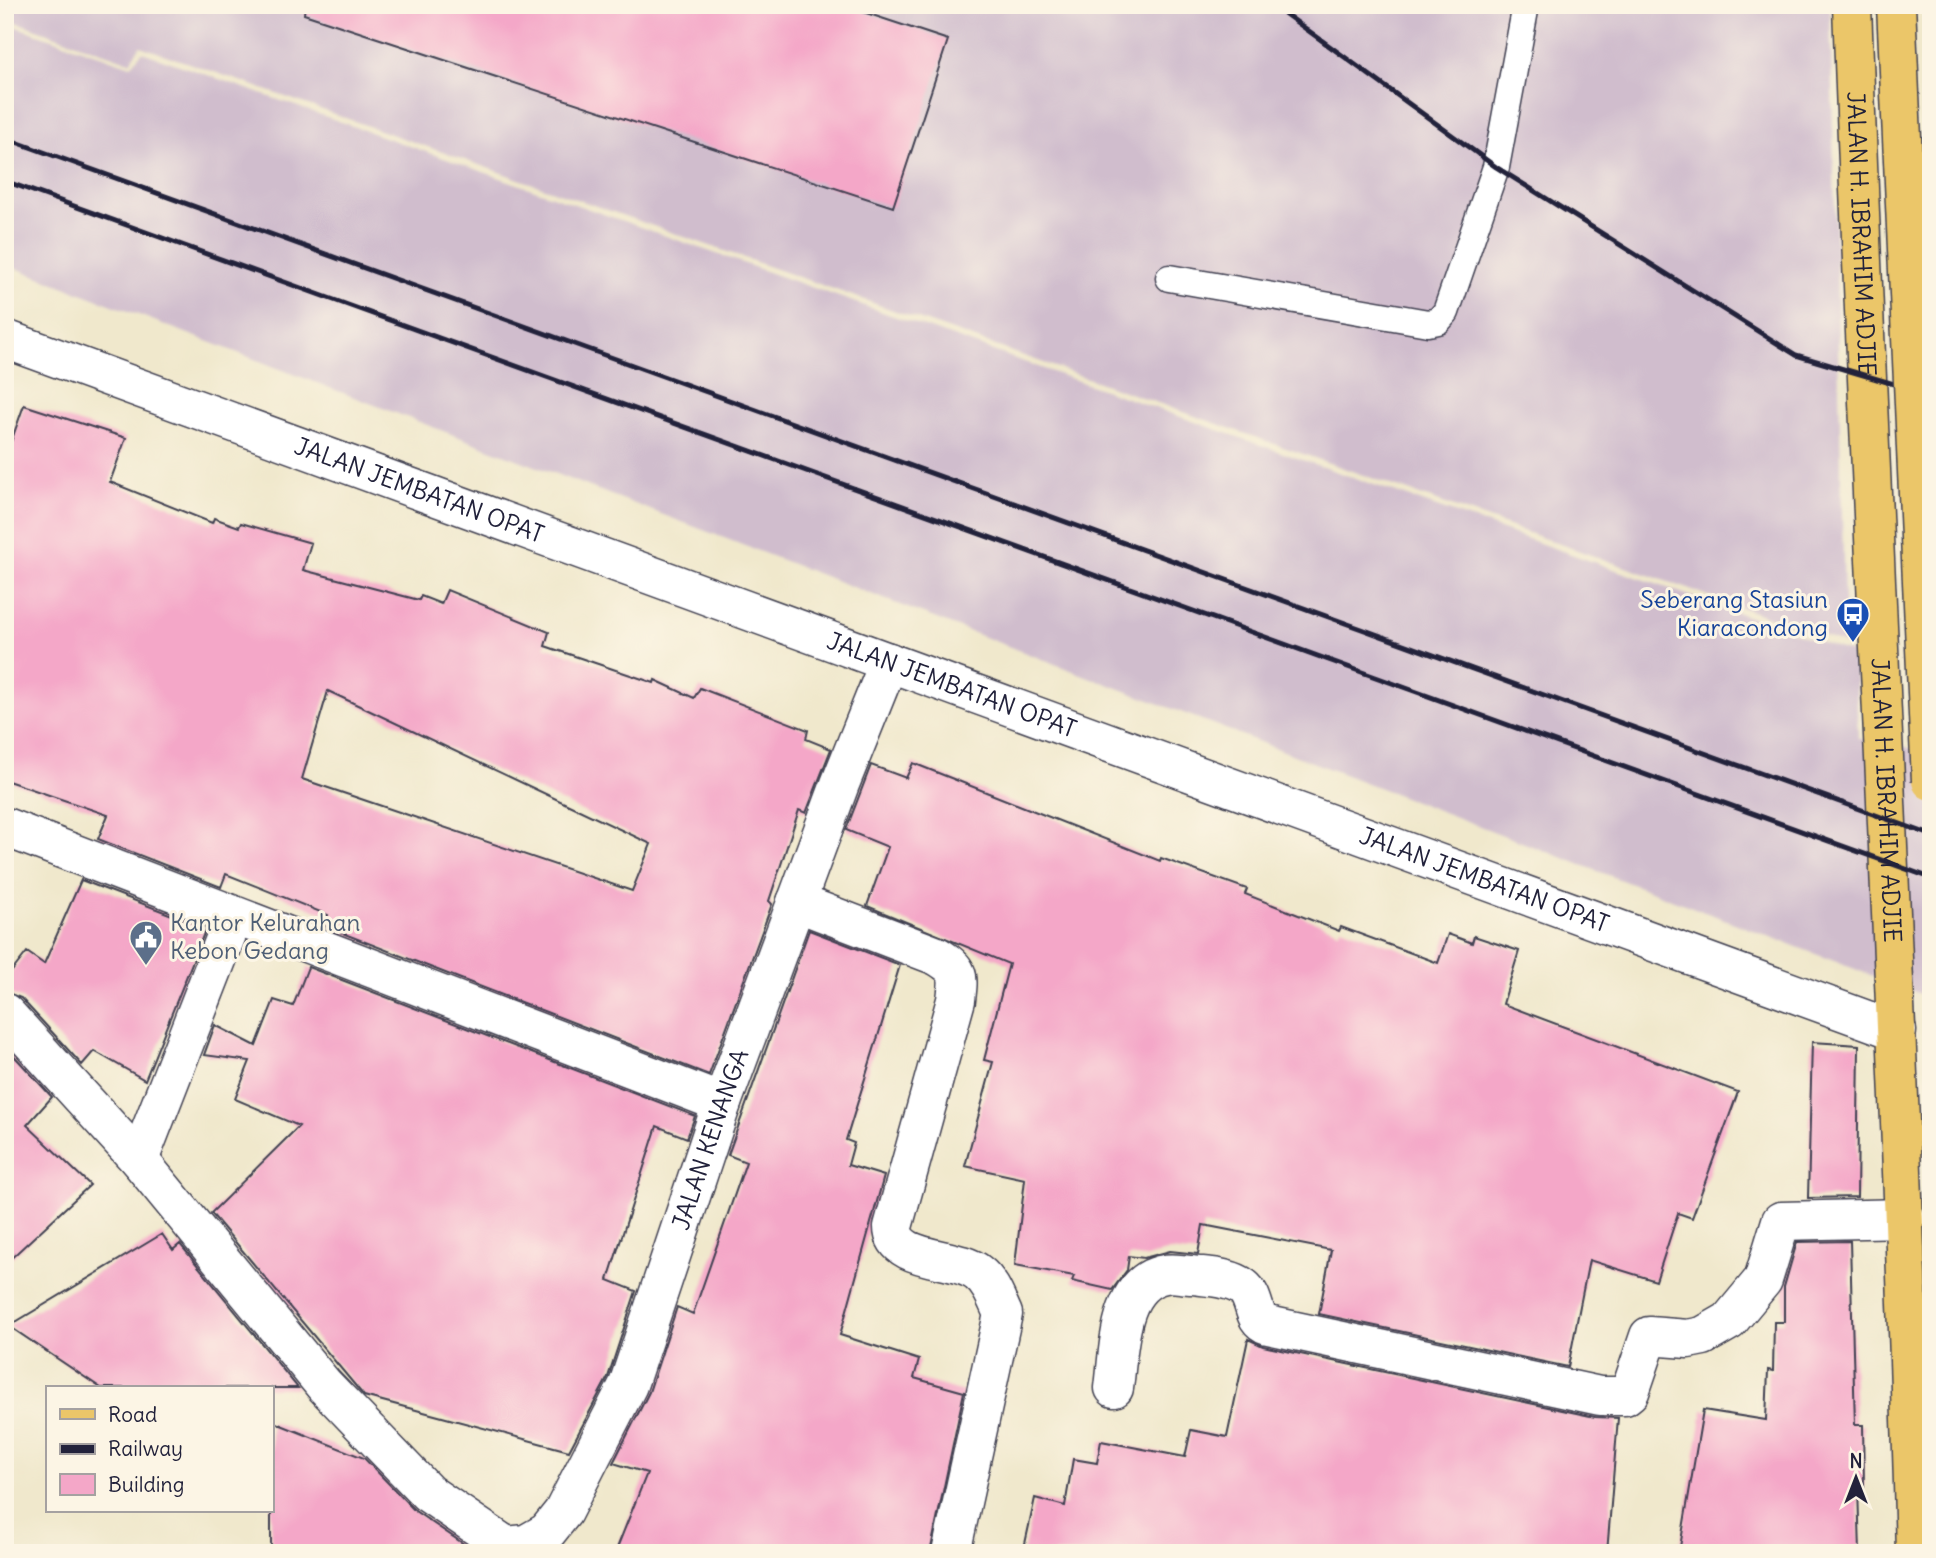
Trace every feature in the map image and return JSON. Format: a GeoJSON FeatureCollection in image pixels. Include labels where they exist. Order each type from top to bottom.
{"type":"FeatureCollection","features":[{"type":"Feature","properties":{"kind":"main road","name":"JALAN H. IBRAHIM ADJIE"},"geometry":{"type":"LineString","coordinates":[[1852,5],[1870,492],[1906,1218],[1915,1553]]}},
{"type":"Feature","properties":{"kind":"main road"},"geometry":{"type":"LineString","coordinates":[[1896,5],[1931,781]]}},
{"type":"Feature","properties":{"kind":"main road"},"geometry":{"type":"LineString","coordinates":[[1870,492],[1931,491]]}},
{"type":"Feature","properties":{"kind":"street","name":"JALAN JEMBATAN OPAT"},"geometry":{"type":"LineString","coordinates":[[5,339],[1897,1031]]}},
{"type":"Feature","properties":{"kind":"street","name":"JALAN KENANGA"},"geometry":{"type":"LineString","coordinates":[[5,1013],[139,1160],[324,1385],[428,1493],[506,1545],[516,1545],[547,1532],[563,1512],[628,1385],[723,1103],[796,902],[889,662]]}},
{"type":"Feature","properties":{"kind":"street"},"geometry":{"type":"LineString","coordinates":[[5,827],[723,1103]]}},
{"type":"Feature","properties":{"kind":"street"},"geometry":{"type":"LineString","coordinates":[[796,902],[937,956],[954,967],[959,980],[956,1000],[893,1227],[893,1237],[901,1247],[976,1271],[987,1281],[1003,1314],[951,1553]]}},
{"type":"Feature","properties":{"kind":"street"},"geometry":{"type":"LineString","coordinates":[[139,1160],[234,916]]}},
{"type":"Feature","properties":{"kind":"street"},"geometry":{"type":"LineString","coordinates":[[1114,1388],[1124,1314],[1138,1290],[1151,1279],[1166,1273],[1201,1276],[1240,1285],[1249,1292],[1257,1317],[1268,1325],[1600,1396],[1625,1396],[1630,1392],[1649,1336],[1688,1339],[1703,1336],[1729,1321],[1763,1280],[1781,1221],[1906,1218]]}},
{"type":"Feature","properties":{"kind":"lane"},"geometry":{"type":"LineString","coordinates":[[1169,278],[1428,323],[1437,321],[1446,312],[1496,167],[1526,5]]}},
{"type":"Feature","properties":{"kind":"shaded area"},"geometry":{"type":"Polygon","coordinates":[[[5,5],[1830,5],[1845,644],[140,46],[130,62],[5,18],[5,5]]]}},
{"type":"Feature","properties":{"kind":"shaded area"},"geometry":{"type":"Polygon","coordinates":[[[5,23],[131,66],[142,52],[1855,654],[1858,738],[1931,752],[1931,998],[5,264],[5,23]]]}},
{"type":"Feature","properties":{"kind":"building"},"geometry":{"type":"Polygon","coordinates":[[[305,5],[842,5],[948,40],[893,207],[304,14],[305,5]]]}},
{"type":"Feature","properties":{"kind":"building"},"geometry":{"type":"Polygon","coordinates":[[[24,405],[126,438],[110,482],[212,523],[214,518],[239,527],[241,523],[311,543],[303,570],[419,600],[421,596],[441,604],[447,590],[549,632],[545,646],[654,683],[655,680],[694,698],[700,688],[808,730],[806,739],[831,749],[806,813],[799,810],[769,901],[772,904],[709,1075],[324,926],[328,915],[226,874],[221,887],[98,839],[108,815],[5,780],[5,459],[24,405]],[[328,691],[302,779],[632,891],[651,844],[328,691]]]}},
{"type":"Feature","properties":{"kind":"building"},"geometry":{"type":"Polygon","coordinates":[[[913,763],[1160,861],[1161,858],[1247,889],[1245,894],[1339,931],[1341,927],[1438,963],[1448,934],[1472,943],[1474,936],[1519,951],[1503,1004],[1738,1092],[1692,1218],[1678,1213],[1656,1281],[1589,1260],[1568,1367],[1319,1314],[1331,1250],[1203,1225],[1198,1254],[1170,1251],[1144,1258],[1129,1256],[1127,1270],[1112,1290],[1072,1281],[1074,1276],[1015,1265],[1025,1179],[965,1166],[993,1062],[984,1060],[1009,964],[867,906],[888,847],[846,830],[871,765],[906,778],[913,763]]]}},
{"type":"Feature","properties":{"kind":"building"},"geometry":{"type":"Polygon","coordinates":[[[81,880],[206,928],[145,1080],[94,1051],[82,1065],[21,998],[5,992],[5,980],[27,952],[44,964],[81,880]]]}},
{"type":"Feature","properties":{"kind":"building"},"geometry":{"type":"Polygon","coordinates":[[[809,930],[900,965],[846,1140],[854,1143],[848,1165],[884,1176],[840,1335],[919,1360],[914,1378],[964,1392],[930,1553],[615,1553],[647,1473],[613,1463],[649,1392],[677,1307],[693,1314],[746,1162],[728,1155],[809,930]]]}},
{"type":"Feature","properties":{"kind":"building"},"geometry":{"type":"Polygon","coordinates":[[[308,967],[695,1116],[687,1138],[657,1126],[608,1280],[636,1291],[608,1377],[569,1451],[364,1396],[211,1213],[299,1126],[235,1099],[250,1061],[204,1055],[215,1025],[256,1046],[274,1000],[293,1006],[308,967]]]}},
{"type":"Feature","properties":{"kind":"building"},"geometry":{"type":"Polygon","coordinates":[[[1812,1042],[1859,1045],[1857,1197],[1808,1198],[1812,1042]]]}},
{"type":"Feature","properties":{"kind":"building"},"geometry":{"type":"Polygon","coordinates":[[[5,1046],[52,1097],[27,1125],[90,1185],[5,1264],[5,1046]]]}},
{"type":"Feature","properties":{"kind":"building"},"geometry":{"type":"Polygon","coordinates":[[[162,1234],[173,1250],[180,1244],[298,1388],[98,1386],[9,1326],[162,1234]]]}},
{"type":"Feature","properties":{"kind":"building"},"geometry":{"type":"Polygon","coordinates":[[[1850,1241],[1855,1425],[1863,1425],[1864,1487],[1858,1487],[1860,1553],[1679,1553],[1703,1410],[1766,1420],[1768,1370],[1773,1371],[1774,1322],[1784,1322],[1784,1287],[1797,1242],[1850,1241]]]}},
{"type":"Feature","properties":{"kind":"building"},"geometry":{"type":"Polygon","coordinates":[[[1248,1339],[1263,1346],[1595,1417],[1618,1418],[1607,1553],[1023,1553],[1035,1498],[1065,1506],[1073,1459],[1097,1463],[1101,1441],[1185,1457],[1191,1430],[1227,1437],[1248,1339]]]}},
{"type":"Feature","properties":{"kind":"building"},"geometry":{"type":"Polygon","coordinates":[[[273,1422],[364,1458],[415,1511],[477,1553],[271,1553],[273,1422]]]}},
{"type":"Feature","properties":{"kind":"railway"},"geometry":{"type":"LineString","coordinates":[[1273,5],[1496,167],[1796,355],[1931,395]]}},
{"type":"Feature","properties":{"kind":"railway"},"geometry":{"type":"LineString","coordinates":[[5,138],[1931,835]]}},
{"type":"Feature","properties":{"kind":"railway"},"geometry":{"type":"LineString","coordinates":[[5,181],[1931,878]]}},
{"type":"Feature","properties":{"kind":"place","name":"Seberang Stasiun Kiaracondong"},"geometry":{"type":"Point","coordinates":[1853,644]}},
{"type":"Feature","properties":{"kind":"place","name":"Kantor Kelurahan Kebon Gedang"},"geometry":{"type":"Point","coordinates":[146,967]}}]}
